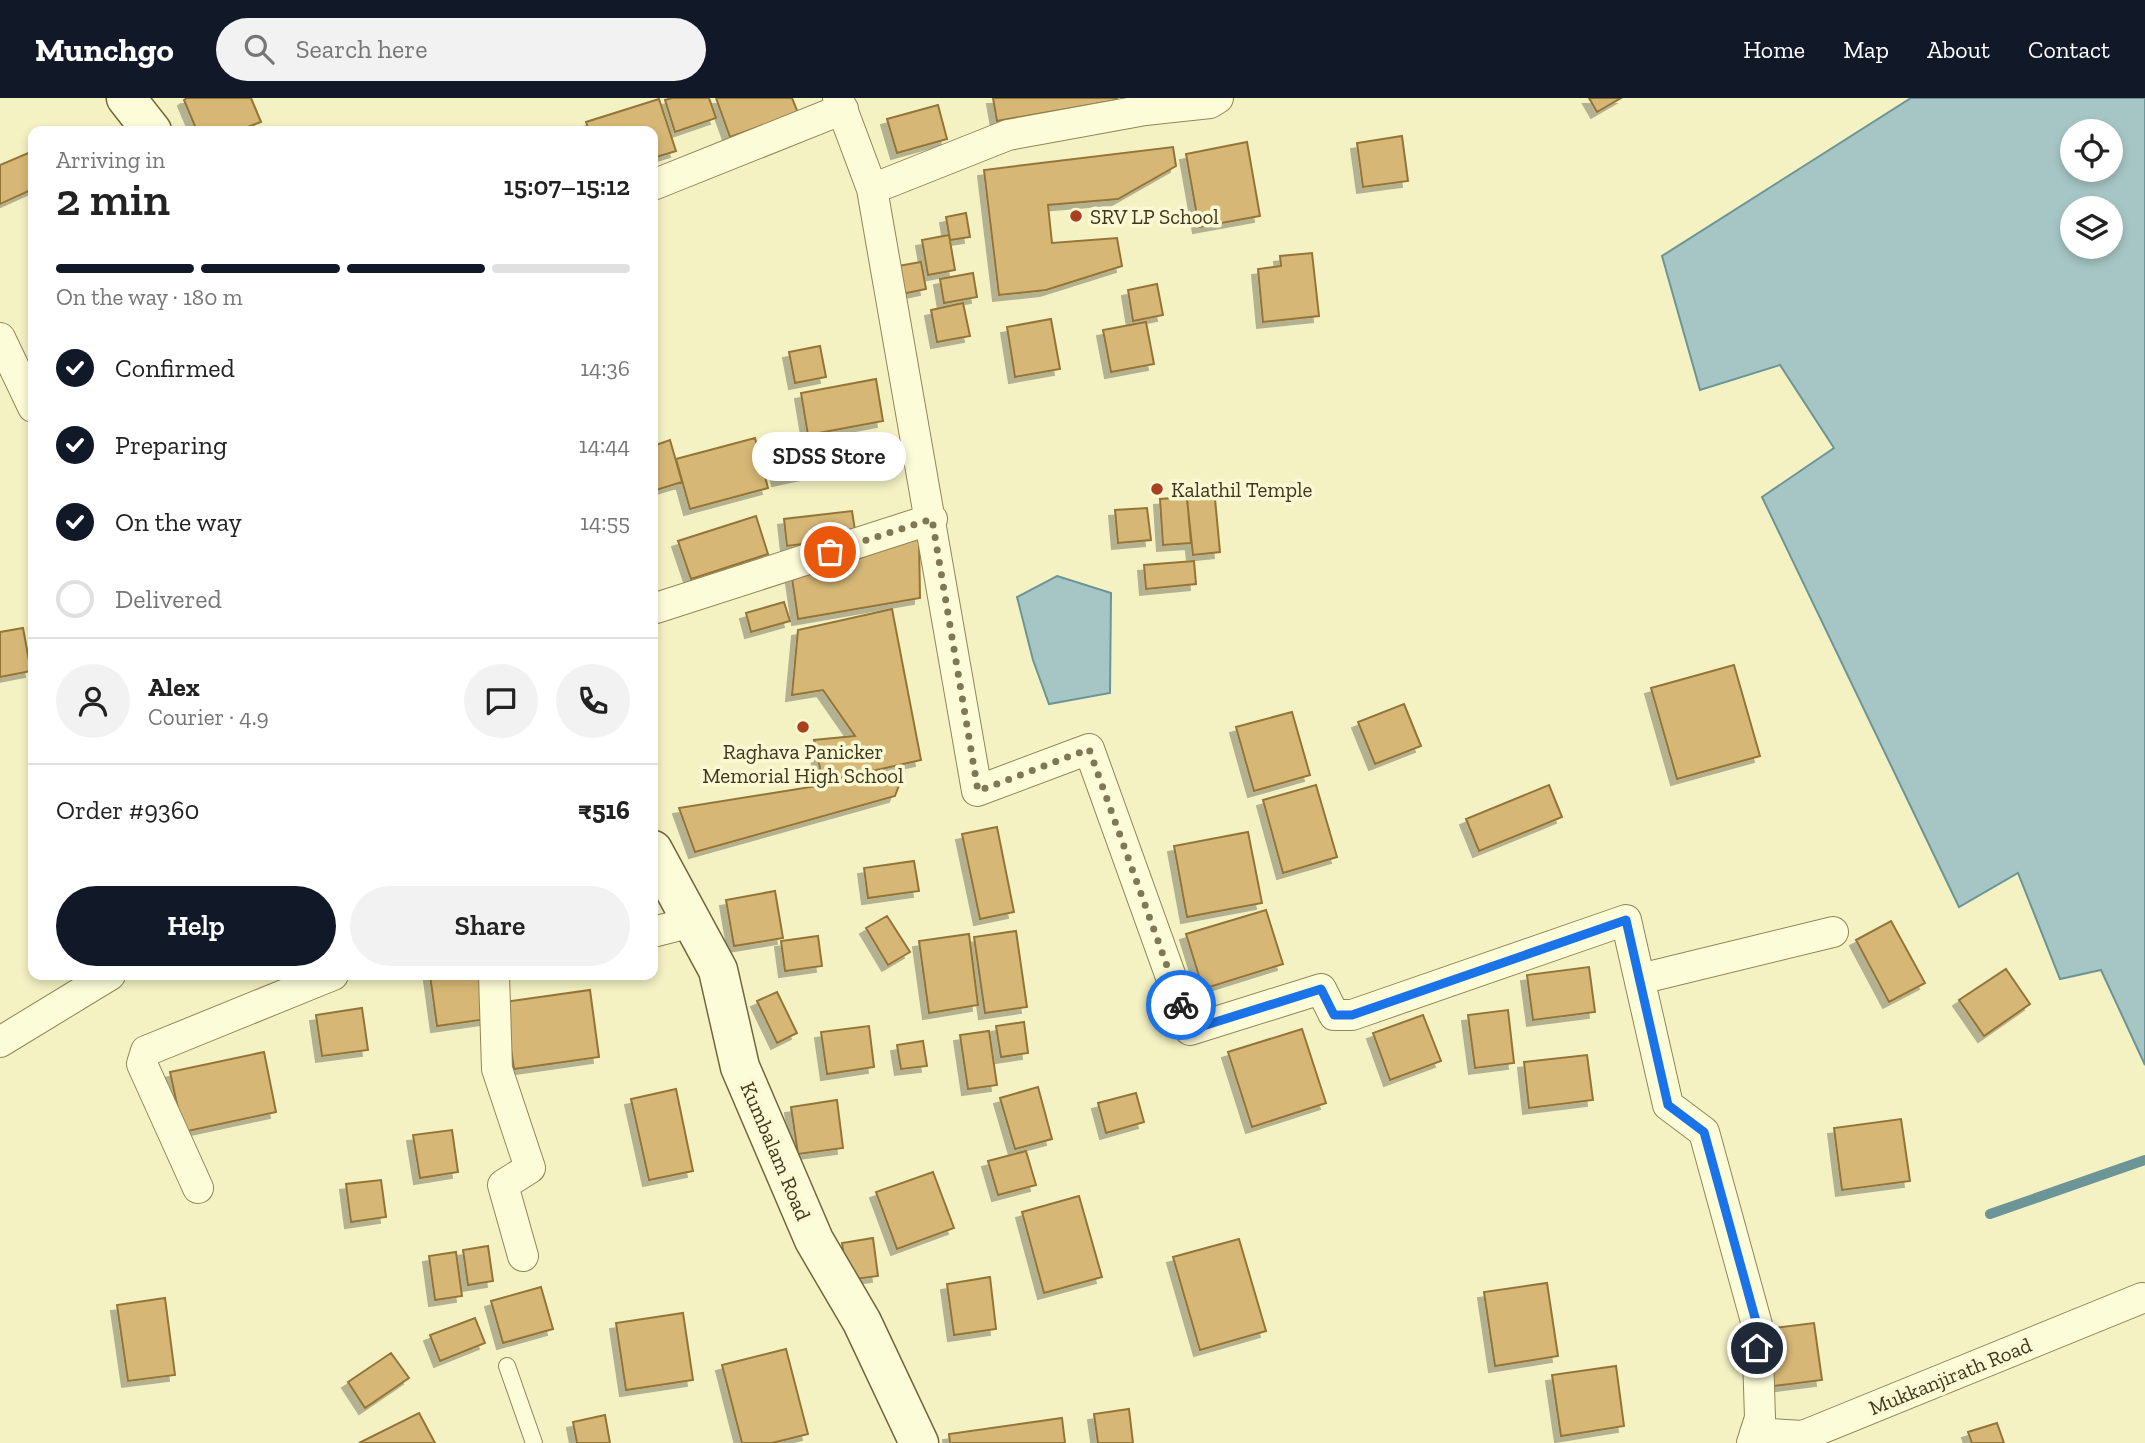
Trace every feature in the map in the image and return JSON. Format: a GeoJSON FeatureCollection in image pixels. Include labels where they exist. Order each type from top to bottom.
{"type":"FeatureCollection","features":[{"type":"Feature","properties":{"kind":"main road"},"geometry":{"type":"LineString","coordinates":[[126,98],[148,126]]}},
{"type":"Feature","properties":{"kind":"main road","name":"Kumbalam Road"},"geometry":{"type":"LineString","coordinates":[[658,859],[718,970],[740,1067],[814,1240],[862,1322],[919,1443]]}},
{"type":"Feature","properties":{"kind":"street"},"geometry":{"type":"LineString","coordinates":[[872,189],[1008,135],[1145,110],[1210,103],[1218,98]]}},
{"type":"Feature","properties":{"kind":"street"},"geometry":{"type":"LineString","coordinates":[[658,183],[840,103],[872,189],[932,519],[658,607]]}},
{"type":"Feature","properties":{"kind":"street"},"geometry":{"type":"LineString","coordinates":[[0,338],[28,397]]}},
{"type":"Feature","properties":{"kind":"street","name":"Mukkanjirath Road"},"geometry":{"type":"LineString","coordinates":[[932,519],[978,791],[1089,749],[1190,1030],[1321,989],[1334,1015],[1352,1015],[1626,920],[1668,1105],[1704,1132],[1757,1325],[1760,1418],[1754,1438],[1803,1436],[2142,1298]]}},
{"type":"Feature","properties":{"kind":"street"},"geometry":{"type":"LineString","coordinates":[[658,931],[692,922]]}},
{"type":"Feature","properties":{"kind":"street"},"geometry":{"type":"LineString","coordinates":[[1640,979],[1833,932]]}},
{"type":"Feature","properties":{"kind":"street"},"geometry":{"type":"LineString","coordinates":[[0,1042],[102,980]]}},
{"type":"Feature","properties":{"kind":"street"},"geometry":{"type":"LineString","coordinates":[[198,1188],[142,1064],[146,1051],[320,980]]}},
{"type":"Feature","properties":{"kind":"street"},"geometry":{"type":"LineString","coordinates":[[494,980],[497,1069],[530,1168],[503,1185],[523,1256]]}},
{"type":"Feature","properties":{"kind":"lane"},"geometry":{"type":"LineString","coordinates":[[508,1366],[534,1443]]}},
{"type":"Feature","properties":{"kind":"water"},"geometry":{"type":"Polygon","coordinates":[[[1911,98],[2145,98],[2145,1065],[2101,970],[2060,979],[2018,873],[1959,907],[1762,497],[1834,448],[1780,365],[1700,390],[1662,256],[1911,98]]]}},
{"type":"Feature","properties":{"kind":"water"},"geometry":{"type":"Polygon","coordinates":[[[1057,576],[1111,593],[1110,693],[1049,704],[1033,660],[1017,597],[1057,576]]]}},
{"type":"Feature","properties":{"kind":"building"},"geometry":{"type":"Polygon","coordinates":[[[251,98],[261,122],[250,126],[195,126],[184,100],[251,98]]]}},
{"type":"Feature","properties":{"kind":"building"},"geometry":{"type":"Polygon","coordinates":[[[709,98],[716,118],[675,132],[665,100],[709,98]]]}},
{"type":"Feature","properties":{"kind":"building"},"geometry":{"type":"Polygon","coordinates":[[[716,98],[792,98],[798,113],[730,137],[716,98]]]}},
{"type":"Feature","properties":{"kind":"building"},"geometry":{"type":"Polygon","coordinates":[[[993,98],[1117,98],[1117,100],[997,121],[993,98]]]}},
{"type":"Feature","properties":{"kind":"building"},"geometry":{"type":"Polygon","coordinates":[[[1589,98],[1621,98],[1597,112],[1589,98]]]}},
{"type":"Feature","properties":{"kind":"building"},"geometry":{"type":"Polygon","coordinates":[[[659,99],[676,151],[658,156],[658,126],[587,126],[586,122],[659,99]]]}},
{"type":"Feature","properties":{"kind":"building"},"geometry":{"type":"Polygon","coordinates":[[[938,105],[947,139],[897,153],[887,119],[938,105]]]}},
{"type":"Feature","properties":{"kind":"building"},"geometry":{"type":"Polygon","coordinates":[[[1402,136],[1408,181],[1363,187],[1357,143],[1402,136]]]}},
{"type":"Feature","properties":{"kind":"building"},"geometry":{"type":"Polygon","coordinates":[[[1247,142],[1260,216],[1199,227],[1186,154],[1247,142]]]}},
{"type":"Feature","properties":{"kind":"building"},"geometry":{"type":"Polygon","coordinates":[[[1173,147],[1176,166],[1118,199],[1048,205],[1052,243],[1117,238],[1122,266],[1046,290],[999,295],[984,170],[1173,147]]]}},
{"type":"Feature","properties":{"kind":"building"},"geometry":{"type":"Polygon","coordinates":[[[28,153],[28,191],[0,204],[0,165],[28,153]]]}},
{"type":"Feature","properties":{"kind":"building"},"geometry":{"type":"Polygon","coordinates":[[[966,213],[970,237],[950,240],[946,217],[966,213]]]}},
{"type":"Feature","properties":{"kind":"building"},"geometry":{"type":"Polygon","coordinates":[[[949,235],[955,270],[928,275],[922,240],[949,235]]]}},
{"type":"Feature","properties":{"kind":"building"},"geometry":{"type":"Polygon","coordinates":[[[1312,253],[1319,316],[1263,322],[1258,269],[1281,266],[1280,256],[1312,253]]]}},
{"type":"Feature","properties":{"kind":"building"},"geometry":{"type":"Polygon","coordinates":[[[921,262],[926,289],[892,296],[887,268],[921,262]]]}},
{"type":"Feature","properties":{"kind":"building"},"geometry":{"type":"Polygon","coordinates":[[[973,273],[977,297],[944,303],[940,279],[973,273]]]}},
{"type":"Feature","properties":{"kind":"building"},"geometry":{"type":"Polygon","coordinates":[[[1157,284],[1163,315],[1133,321],[1128,290],[1157,284]]]}},
{"type":"Feature","properties":{"kind":"building"},"geometry":{"type":"Polygon","coordinates":[[[963,303],[970,336],[937,342],[931,310],[963,303]]]}},
{"type":"Feature","properties":{"kind":"building"},"geometry":{"type":"Polygon","coordinates":[[[1051,319],[1060,369],[1015,377],[1007,327],[1051,319]]]}},
{"type":"Feature","properties":{"kind":"building"},"geometry":{"type":"Polygon","coordinates":[[[1146,322],[1154,364],[1111,372],[1103,330],[1146,322]]]}},
{"type":"Feature","properties":{"kind":"building"},"geometry":{"type":"Polygon","coordinates":[[[820,346],[826,377],[795,383],[789,352],[820,346]]]}},
{"type":"Feature","properties":{"kind":"building"},"geometry":{"type":"Polygon","coordinates":[[[876,379],[883,421],[808,435],[801,393],[876,379]]]}},
{"type":"Feature","properties":{"kind":"building"},"geometry":{"type":"Polygon","coordinates":[[[755,438],[768,488],[690,509],[676,459],[755,438]]]}},
{"type":"Feature","properties":{"kind":"building"},"geometry":{"type":"Polygon","coordinates":[[[670,440],[682,482],[658,489],[658,444],[670,440]]]}},
{"type":"Feature","properties":{"kind":"building"},"geometry":{"type":"Polygon","coordinates":[[[833,442],[839,467],[778,480],[773,454],[833,442]]]}},
{"type":"Feature","properties":{"kind":"building"},"geometry":{"type":"Polygon","coordinates":[[[1214,488],[1220,552],[1193,555],[1186,490],[1214,488]]]}},
{"type":"Feature","properties":{"kind":"building"},"geometry":{"type":"Polygon","coordinates":[[[1187,497],[1191,543],[1163,545],[1160,499],[1187,497]]]}},
{"type":"Feature","properties":{"kind":"building"},"geometry":{"type":"Polygon","coordinates":[[[1147,508],[1151,540],[1118,543],[1115,510],[1147,508]]]}},
{"type":"Feature","properties":{"kind":"building"},"geometry":{"type":"Polygon","coordinates":[[[852,511],[856,537],[787,546],[784,519],[852,511]]]}},
{"type":"Feature","properties":{"kind":"building"},"geometry":{"type":"Polygon","coordinates":[[[756,516],[768,554],[691,579],[678,541],[756,516]]]}},
{"type":"Feature","properties":{"kind":"building"},"geometry":{"type":"Polygon","coordinates":[[[919,538],[920,598],[798,619],[792,578],[919,538]]]}},
{"type":"Feature","properties":{"kind":"building"},"geometry":{"type":"Polygon","coordinates":[[[1194,561],[1196,584],[1146,589],[1144,565],[1194,561]]]}},
{"type":"Feature","properties":{"kind":"building"},"geometry":{"type":"Polygon","coordinates":[[[784,602],[790,621],[751,632],[746,613],[784,602]]]}},
{"type":"Feature","properties":{"kind":"building"},"geometry":{"type":"Polygon","coordinates":[[[892,609],[921,760],[823,782],[814,740],[855,736],[823,690],[792,695],[798,630],[892,609]]]}},
{"type":"Feature","properties":{"kind":"building"},"geometry":{"type":"Polygon","coordinates":[[[23,628],[28,672],[0,677],[0,632],[23,628]]]}},
{"type":"Feature","properties":{"kind":"building"},"geometry":{"type":"Polygon","coordinates":[[[1734,665],[1760,756],[1677,779],[1651,688],[1734,665]]]}},
{"type":"Feature","properties":{"kind":"building"},"geometry":{"type":"Polygon","coordinates":[[[1404,704],[1421,746],[1375,764],[1358,722],[1404,704]]]}},
{"type":"Feature","properties":{"kind":"building"},"geometry":{"type":"Polygon","coordinates":[[[1292,712],[1310,775],[1254,791],[1236,727],[1292,712]]]}},
{"type":"Feature","properties":{"kind":"building"},"geometry":{"type":"Polygon","coordinates":[[[904,772],[895,796],[695,852],[679,808],[904,772]]]}},
{"type":"Feature","properties":{"kind":"building"},"geometry":{"type":"Polygon","coordinates":[[[1316,785],[1337,857],[1283,873],[1263,800],[1316,785]]]}},
{"type":"Feature","properties":{"kind":"building"},"geometry":{"type":"Polygon","coordinates":[[[1549,785],[1562,817],[1479,851],[1466,819],[1549,785]]]}},
{"type":"Feature","properties":{"kind":"building"},"geometry":{"type":"Polygon","coordinates":[[[997,827],[1014,912],[980,919],[962,834],[997,827]]]}},
{"type":"Feature","properties":{"kind":"building"},"geometry":{"type":"Polygon","coordinates":[[[1248,832],[1262,903],[1187,917],[1174,846],[1248,832]]]}},
{"type":"Feature","properties":{"kind":"building"},"geometry":{"type":"Polygon","coordinates":[[[914,861],[919,891],[868,898],[864,868],[914,861]]]}},
{"type":"Feature","properties":{"kind":"building"},"geometry":{"type":"Polygon","coordinates":[[[775,891],[783,938],[734,946],[726,900],[775,891]]]}},
{"type":"Feature","properties":{"kind":"building"},"geometry":{"type":"Polygon","coordinates":[[[1266,910],[1283,964],[1203,989],[1186,934],[1266,910]]]}},
{"type":"Feature","properties":{"kind":"building"},"geometry":{"type":"Polygon","coordinates":[[[887,916],[910,952],[888,965],[866,928],[887,916]]]}},
{"type":"Feature","properties":{"kind":"building"},"geometry":{"type":"Polygon","coordinates":[[[1891,921],[1925,983],[1889,1002],[1856,940],[1891,921]]]}},
{"type":"Feature","properties":{"kind":"building"},"geometry":{"type":"Polygon","coordinates":[[[1016,931],[1027,1007],[985,1013],[974,937],[1016,931]]]}},
{"type":"Feature","properties":{"kind":"building"},"geometry":{"type":"Polygon","coordinates":[[[969,934],[978,1005],[929,1013],[919,941],[969,934]]]}},
{"type":"Feature","properties":{"kind":"building"},"geometry":{"type":"Polygon","coordinates":[[[818,936],[822,966],[785,971],[781,941],[818,936]]]}},
{"type":"Feature","properties":{"kind":"building"},"geometry":{"type":"Polygon","coordinates":[[[1589,967],[1595,1012],[1533,1020],[1527,975],[1589,967]]]}},
{"type":"Feature","properties":{"kind":"building"},"geometry":{"type":"Polygon","coordinates":[[[2006,969],[2030,1004],[1984,1036],[1959,1000],[2006,969]]]}},
{"type":"Feature","properties":{"kind":"building"},"geometry":{"type":"Polygon","coordinates":[[[431,980],[482,980],[487,1019],[437,1026],[431,980]]]}},
{"type":"Feature","properties":{"kind":"building"},"geometry":{"type":"Polygon","coordinates":[[[590,990],[599,1057],[514,1069],[504,1002],[590,990]]]}},
{"type":"Feature","properties":{"kind":"building"},"geometry":{"type":"Polygon","coordinates":[[[777,992],[797,1033],[777,1043],[757,1001],[777,992]]]}},
{"type":"Feature","properties":{"kind":"building"},"geometry":{"type":"Polygon","coordinates":[[[362,1008],[368,1050],[322,1056],[316,1015],[362,1008]]]}},
{"type":"Feature","properties":{"kind":"building"},"geometry":{"type":"Polygon","coordinates":[[[1508,1010],[1514,1063],[1475,1068],[1468,1015],[1508,1010]]]}},
{"type":"Feature","properties":{"kind":"building"},"geometry":{"type":"Polygon","coordinates":[[[1423,1015],[1441,1061],[1390,1080],[1373,1033],[1423,1015]]]}},
{"type":"Feature","properties":{"kind":"building"},"geometry":{"type":"Polygon","coordinates":[[[1024,1022],[1028,1053],[1001,1057],[996,1026],[1024,1022]]]}},
{"type":"Feature","properties":{"kind":"building"},"geometry":{"type":"Polygon","coordinates":[[[869,1026],[874,1067],[827,1074],[821,1032],[869,1026]]]}},
{"type":"Feature","properties":{"kind":"building"},"geometry":{"type":"Polygon","coordinates":[[[1302,1029],[1326,1103],[1252,1127],[1228,1052],[1302,1029]]]}},
{"type":"Feature","properties":{"kind":"building"},"geometry":{"type":"Polygon","coordinates":[[[989,1031],[997,1085],[968,1089],[960,1035],[989,1031]]]}},
{"type":"Feature","properties":{"kind":"building"},"geometry":{"type":"Polygon","coordinates":[[[923,1041],[927,1066],[901,1069],[897,1045],[923,1041]]]}},
{"type":"Feature","properties":{"kind":"building"},"geometry":{"type":"Polygon","coordinates":[[[264,1052],[276,1112],[183,1132],[170,1072],[264,1052]]]}},
{"type":"Feature","properties":{"kind":"building"},"geometry":{"type":"Polygon","coordinates":[[[1587,1055],[1593,1100],[1529,1108],[1524,1062],[1587,1055]]]}},
{"type":"Feature","properties":{"kind":"building"},"geometry":{"type":"Polygon","coordinates":[[[1038,1087],[1052,1139],[1015,1149],[1000,1098],[1038,1087]]]}},
{"type":"Feature","properties":{"kind":"building"},"geometry":{"type":"Polygon","coordinates":[[[676,1089],[693,1171],[649,1180],[631,1099],[676,1089]]]}},
{"type":"Feature","properties":{"kind":"building"},"geometry":{"type":"Polygon","coordinates":[[[1136,1093],[1144,1122],[1106,1133],[1098,1103],[1136,1093]]]}},
{"type":"Feature","properties":{"kind":"building"},"geometry":{"type":"Polygon","coordinates":[[[837,1100],[843,1148],[798,1154],[791,1107],[837,1100]]]}},
{"type":"Feature","properties":{"kind":"building"},"geometry":{"type":"Polygon","coordinates":[[[1901,1119],[1910,1181],[1842,1190],[1834,1128],[1901,1119]]]}},
{"type":"Feature","properties":{"kind":"building"},"geometry":{"type":"Polygon","coordinates":[[[452,1130],[458,1172],[420,1178],[413,1135],[452,1130]]]}},
{"type":"Feature","properties":{"kind":"building"},"geometry":{"type":"Polygon","coordinates":[[[1026,1151],[1036,1185],[998,1195],[988,1161],[1026,1151]]]}},
{"type":"Feature","properties":{"kind":"building"},"geometry":{"type":"Polygon","coordinates":[[[933,1172],[954,1228],[897,1249],[876,1192],[933,1172]]]}},
{"type":"Feature","properties":{"kind":"building"},"geometry":{"type":"Polygon","coordinates":[[[381,1180],[386,1217],[351,1222],[346,1184],[381,1180]]]}},
{"type":"Feature","properties":{"kind":"building"},"geometry":{"type":"Polygon","coordinates":[[[1079,1196],[1102,1277],[1044,1293],[1022,1212],[1079,1196]]]}},
{"type":"Feature","properties":{"kind":"building"},"geometry":{"type":"Polygon","coordinates":[[[873,1238],[878,1276],[847,1280],[842,1243],[873,1238]]]}},
{"type":"Feature","properties":{"kind":"building"},"geometry":{"type":"Polygon","coordinates":[[[1239,1239],[1266,1331],[1200,1350],[1173,1257],[1239,1239]]]}},
{"type":"Feature","properties":{"kind":"building"},"geometry":{"type":"Polygon","coordinates":[[[488,1246],[493,1281],[468,1285],[463,1250],[488,1246]]]}},
{"type":"Feature","properties":{"kind":"building"},"geometry":{"type":"Polygon","coordinates":[[[456,1252],[462,1296],[435,1300],[429,1256],[456,1252]]]}},
{"type":"Feature","properties":{"kind":"building"},"geometry":{"type":"Polygon","coordinates":[[[990,1277],[996,1329],[954,1335],[947,1284],[990,1277]]]}},
{"type":"Feature","properties":{"kind":"building"},"geometry":{"type":"Polygon","coordinates":[[[1547,1283],[1558,1356],[1495,1366],[1484,1292],[1547,1283]]]}},
{"type":"Feature","properties":{"kind":"building"},"geometry":{"type":"Polygon","coordinates":[[[541,1287],[553,1329],[503,1343],[491,1301],[541,1287]]]}},
{"type":"Feature","properties":{"kind":"building"},"geometry":{"type":"Polygon","coordinates":[[[165,1298],[175,1375],[128,1381],[117,1305],[165,1298]]]}},
{"type":"Feature","properties":{"kind":"building"},"geometry":{"type":"Polygon","coordinates":[[[683,1313],[693,1380],[626,1390],[616,1323],[683,1313]]]}},
{"type":"Feature","properties":{"kind":"building"},"geometry":{"type":"Polygon","coordinates":[[[475,1318],[485,1343],[440,1361],[430,1335],[475,1318]]]}},
{"type":"Feature","properties":{"kind":"building"},"geometry":{"type":"Polygon","coordinates":[[[1814,1323],[1822,1380],[1774,1386],[1767,1329],[1814,1323]]]}},
{"type":"Feature","properties":{"kind":"building"},"geometry":{"type":"Polygon","coordinates":[[[786,1349],[808,1434],[772,1443],[742,1443],[722,1365],[786,1349]]]}},
{"type":"Feature","properties":{"kind":"building"},"geometry":{"type":"Polygon","coordinates":[[[391,1353],[409,1378],[365,1408],[348,1382],[391,1353]]]}},
{"type":"Feature","properties":{"kind":"building"},"geometry":{"type":"Polygon","coordinates":[[[1616,1366],[1624,1426],[1561,1436],[1552,1375],[1616,1366]]]}},
{"type":"Feature","properties":{"kind":"building"},"geometry":{"type":"Polygon","coordinates":[[[1129,1409],[1133,1443],[1098,1443],[1094,1414],[1129,1409]]]}},
{"type":"Feature","properties":{"kind":"building"},"geometry":{"type":"Polygon","coordinates":[[[419,1413],[435,1443],[359,1443],[419,1413]]]}},
{"type":"Feature","properties":{"kind":"building"},"geometry":{"type":"Polygon","coordinates":[[[605,1415],[610,1443],[577,1443],[573,1422],[605,1415]]]}},
{"type":"Feature","properties":{"kind":"building"},"geometry":{"type":"Polygon","coordinates":[[[1062,1418],[1065,1443],[950,1443],[949,1434],[1062,1418]]]}},
{"type":"Feature","properties":{"kind":"building"},"geometry":{"type":"Polygon","coordinates":[[[1997,1423],[2004,1443],[1972,1443],[1968,1432],[1997,1423]]]}},
{"type":"Feature","properties":{"kind":"waterway"},"geometry":{"type":"LineString","coordinates":[[1990,1214],[2145,1160]]}},
{"type":"Feature","properties":{"kind":"way so far"},"geometry":{"type":"LineString","coordinates":[[830,552],[932,519],[978,791],[1089,749],[1181,1005]]}},
{"type":"Feature","properties":{"kind":"place","name":"SRV LP School"},"geometry":{"type":"Point","coordinates":[1076,216]}},
{"type":"Feature","properties":{"kind":"place","name":"Kalathil Temple"},"geometry":{"type":"Point","coordinates":[1157,489]}},
{"type":"Feature","properties":{"kind":"place","name":"SDSS Store"},"geometry":{"type":"Point","coordinates":[830,552]}},
{"type":"Feature","properties":{"kind":"place","name":"Raghava Panicker Memorial High School"},"geometry":{"type":"Point","coordinates":[803,727]}},
{"type":"Feature","properties":{"kind":"route"},"geometry":{"type":"LineString","coordinates":[[1181,1005],[1190,1030],[1321,989],[1334,1015],[1352,1015],[1626,920],[1668,1105],[1704,1132],[1757,1325],[1757,1348]]}}]}
